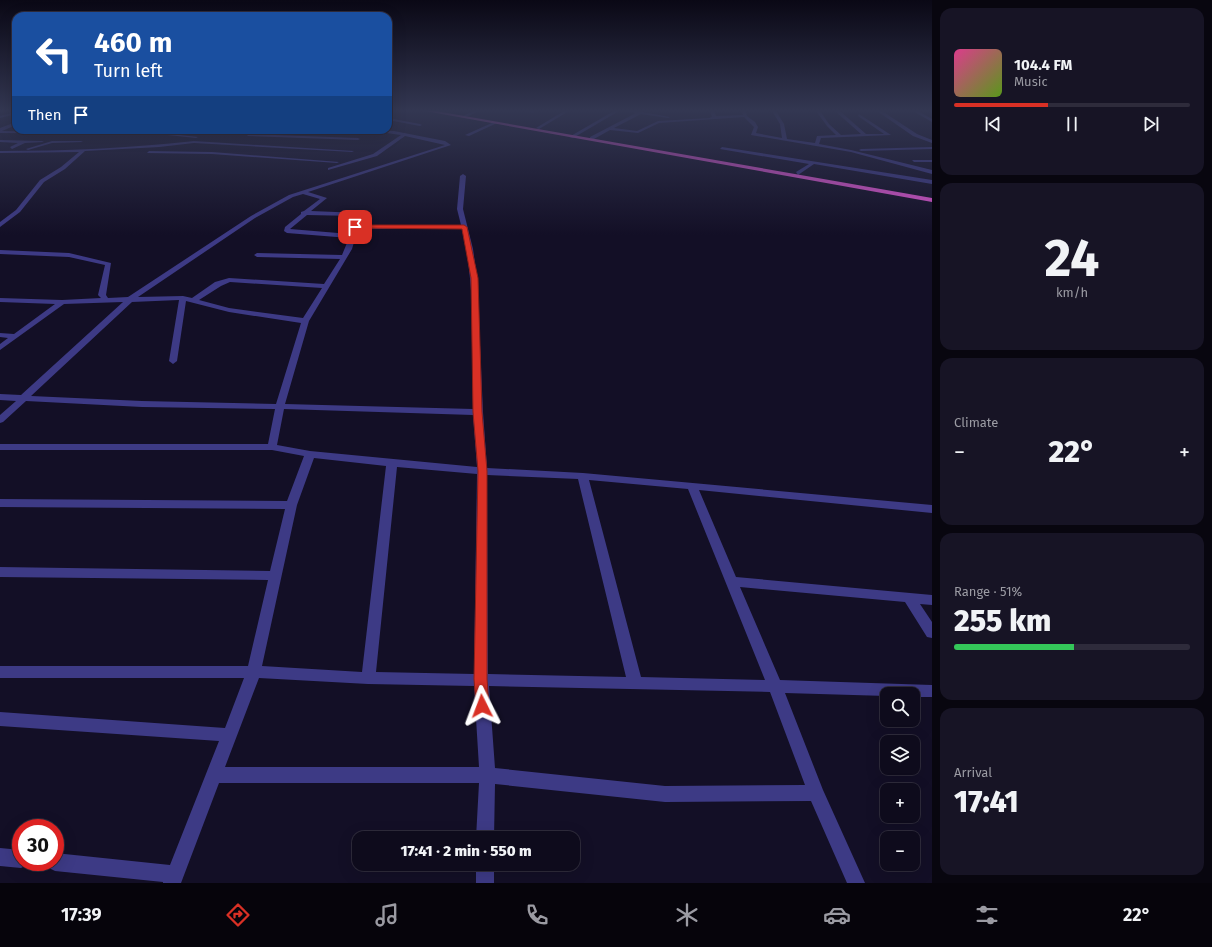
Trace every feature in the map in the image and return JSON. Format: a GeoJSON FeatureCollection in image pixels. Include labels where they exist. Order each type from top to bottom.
{"type":"FeatureCollection","features":[{"type":"Feature","properties":{"kind":"highway"},"geometry":{"type":"LineString","coordinates":[[667,152],[932,198]]}},
{"type":"Feature","properties":{"kind":"highway"},"geometry":{"type":"LineString","coordinates":[[676,152],[932,198]]}},
{"type":"Feature","properties":{"kind":"street"},"geometry":{"type":"LineString","coordinates":[[4,152],[36,152]]}},
{"type":"Feature","properties":{"kind":"street"},"geometry":{"type":"LineString","coordinates":[[0,225],[18,211],[42,182],[63,168],[81,152]]}},
{"type":"Feature","properties":{"kind":"street"},"geometry":{"type":"LineString","coordinates":[[122,152],[212,153],[337,162]]}},
{"type":"Feature","properties":{"kind":"street"},"geometry":{"type":"LineString","coordinates":[[347,157],[350,152]]}},
{"type":"Feature","properties":{"kind":"street"},"geometry":{"type":"LineString","coordinates":[[330,169],[375,155],[379,152]]}},
{"type":"Feature","properties":{"kind":"street"},"geometry":{"type":"LineString","coordinates":[[0,420],[130,299],[253,217],[292,196],[427,152]]}},
{"type":"Feature","properties":{"kind":"street"},"geometry":{"type":"LineString","coordinates":[[748,152],[932,182]]}},
{"type":"Feature","properties":{"kind":"street"},"geometry":{"type":"LineString","coordinates":[[856,152],[932,172]]}},
{"type":"Feature","properties":{"kind":"street"},"geometry":{"type":"LineString","coordinates":[[863,171],[891,161]]}},
{"type":"Feature","properties":{"kind":"street"},"geometry":{"type":"LineString","coordinates":[[914,161],[932,161]]}},
{"type":"Feature","properties":{"kind":"street"},"geometry":{"type":"LineString","coordinates":[[798,173],[813,163]]}},
{"type":"Feature","properties":{"kind":"street"},"geometry":{"type":"LineString","coordinates":[[463,176],[460,209],[470,249],[474,278],[478,412],[482,471],[481,679],[487,776],[486,831]]}},
{"type":"Feature","properties":{"kind":"street"},"geometry":{"type":"LineString","coordinates":[[303,192],[324,198],[303,213],[287,228],[287,231],[353,236]]}},
{"type":"Feature","properties":{"kind":"street"},"geometry":{"type":"LineString","coordinates":[[272,447],[280,406],[305,321],[349,249],[358,214],[303,213]]}},
{"type":"Feature","properties":{"kind":"street"},"geometry":{"type":"LineString","coordinates":[[355,227],[464,227]]}},
{"type":"Feature","properties":{"kind":"street"},"geometry":{"type":"LineString","coordinates":[[0,252],[65,256],[96,260],[109,264],[102,295],[106,300]]}},
{"type":"Feature","properties":{"kind":"street"},"geometry":{"type":"LineString","coordinates":[[0,259],[10,252]]}},
{"type":"Feature","properties":{"kind":"street"},"geometry":{"type":"LineString","coordinates":[[257,255],[344,257]]}},
{"type":"Feature","properties":{"kind":"street"},"geometry":{"type":"LineString","coordinates":[[192,300],[218,284],[229,280],[326,286]]}},
{"type":"Feature","properties":{"kind":"street"},"geometry":{"type":"LineString","coordinates":[[173,362],[183,298]]}},
{"type":"Feature","properties":{"kind":"street"},"geometry":{"type":"LineString","coordinates":[[0,300],[62,302],[183,298],[229,310],[305,321]]}},
{"type":"Feature","properties":{"kind":"street"},"geometry":{"type":"LineString","coordinates":[[0,348],[62,302]]}},
{"type":"Feature","properties":{"kind":"street"},"geometry":{"type":"LineString","coordinates":[[0,336],[15,336]]}},
{"type":"Feature","properties":{"kind":"street"},"geometry":{"type":"LineString","coordinates":[[0,397],[142,404],[280,406],[478,412]]}},
{"type":"Feature","properties":{"kind":"street"},"geometry":{"type":"LineString","coordinates":[[0,447],[272,447],[310,454],[392,463],[482,471],[583,476],[693,488],[932,508]]}},
{"type":"Feature","properties":{"kind":"street"},"geometry":{"type":"LineString","coordinates":[[64,863],[174,878],[254,672],[291,505],[310,454]]}},
{"type":"Feature","properties":{"kind":"street"},"geometry":{"type":"LineString","coordinates":[[368,678],[392,463]]}},
{"type":"Feature","properties":{"kind":"street"},"geometry":{"type":"LineString","coordinates":[[583,476],[635,683]]}},
{"type":"Feature","properties":{"kind":"street"},"geometry":{"type":"LineString","coordinates":[[693,488],[775,686],[816,793],[856,883]]}},
{"type":"Feature","properties":{"kind":"street"},"geometry":{"type":"LineString","coordinates":[[0,502],[291,505]]}},
{"type":"Feature","properties":{"kind":"street"},"geometry":{"type":"LineString","coordinates":[[0,572],[275,576]]}},
{"type":"Feature","properties":{"kind":"street"},"geometry":{"type":"LineString","coordinates":[[731,581],[932,600]]}},
{"type":"Feature","properties":{"kind":"street"},"geometry":{"type":"LineString","coordinates":[[909,598],[932,633]]}},
{"type":"Feature","properties":{"kind":"street"},"geometry":{"type":"LineString","coordinates":[[0,672],[254,672],[368,678],[481,679],[932,691]]}},
{"type":"Feature","properties":{"kind":"street"},"geometry":{"type":"LineString","coordinates":[[0,719],[229,735]]}},
{"type":"Feature","properties":{"kind":"street"},"geometry":{"type":"LineString","coordinates":[[214,775],[487,776],[665,794],[816,793]]}},
{"type":"Feature","properties":{"kind":"street"},"geometry":{"type":"LineString","coordinates":[[0,857],[12,858]]}},
{"type":"Feature","properties":{"kind":"street"},"geometry":{"type":"LineString","coordinates":[[484,883],[485,871]]}},
{"type":"Feature","properties":{"kind":"route"},"geometry":{"type":"LineString","coordinates":[[355,227],[464,227],[467,236],[473,263],[474,278],[478,412],[482,471],[482,706]]}}]}
